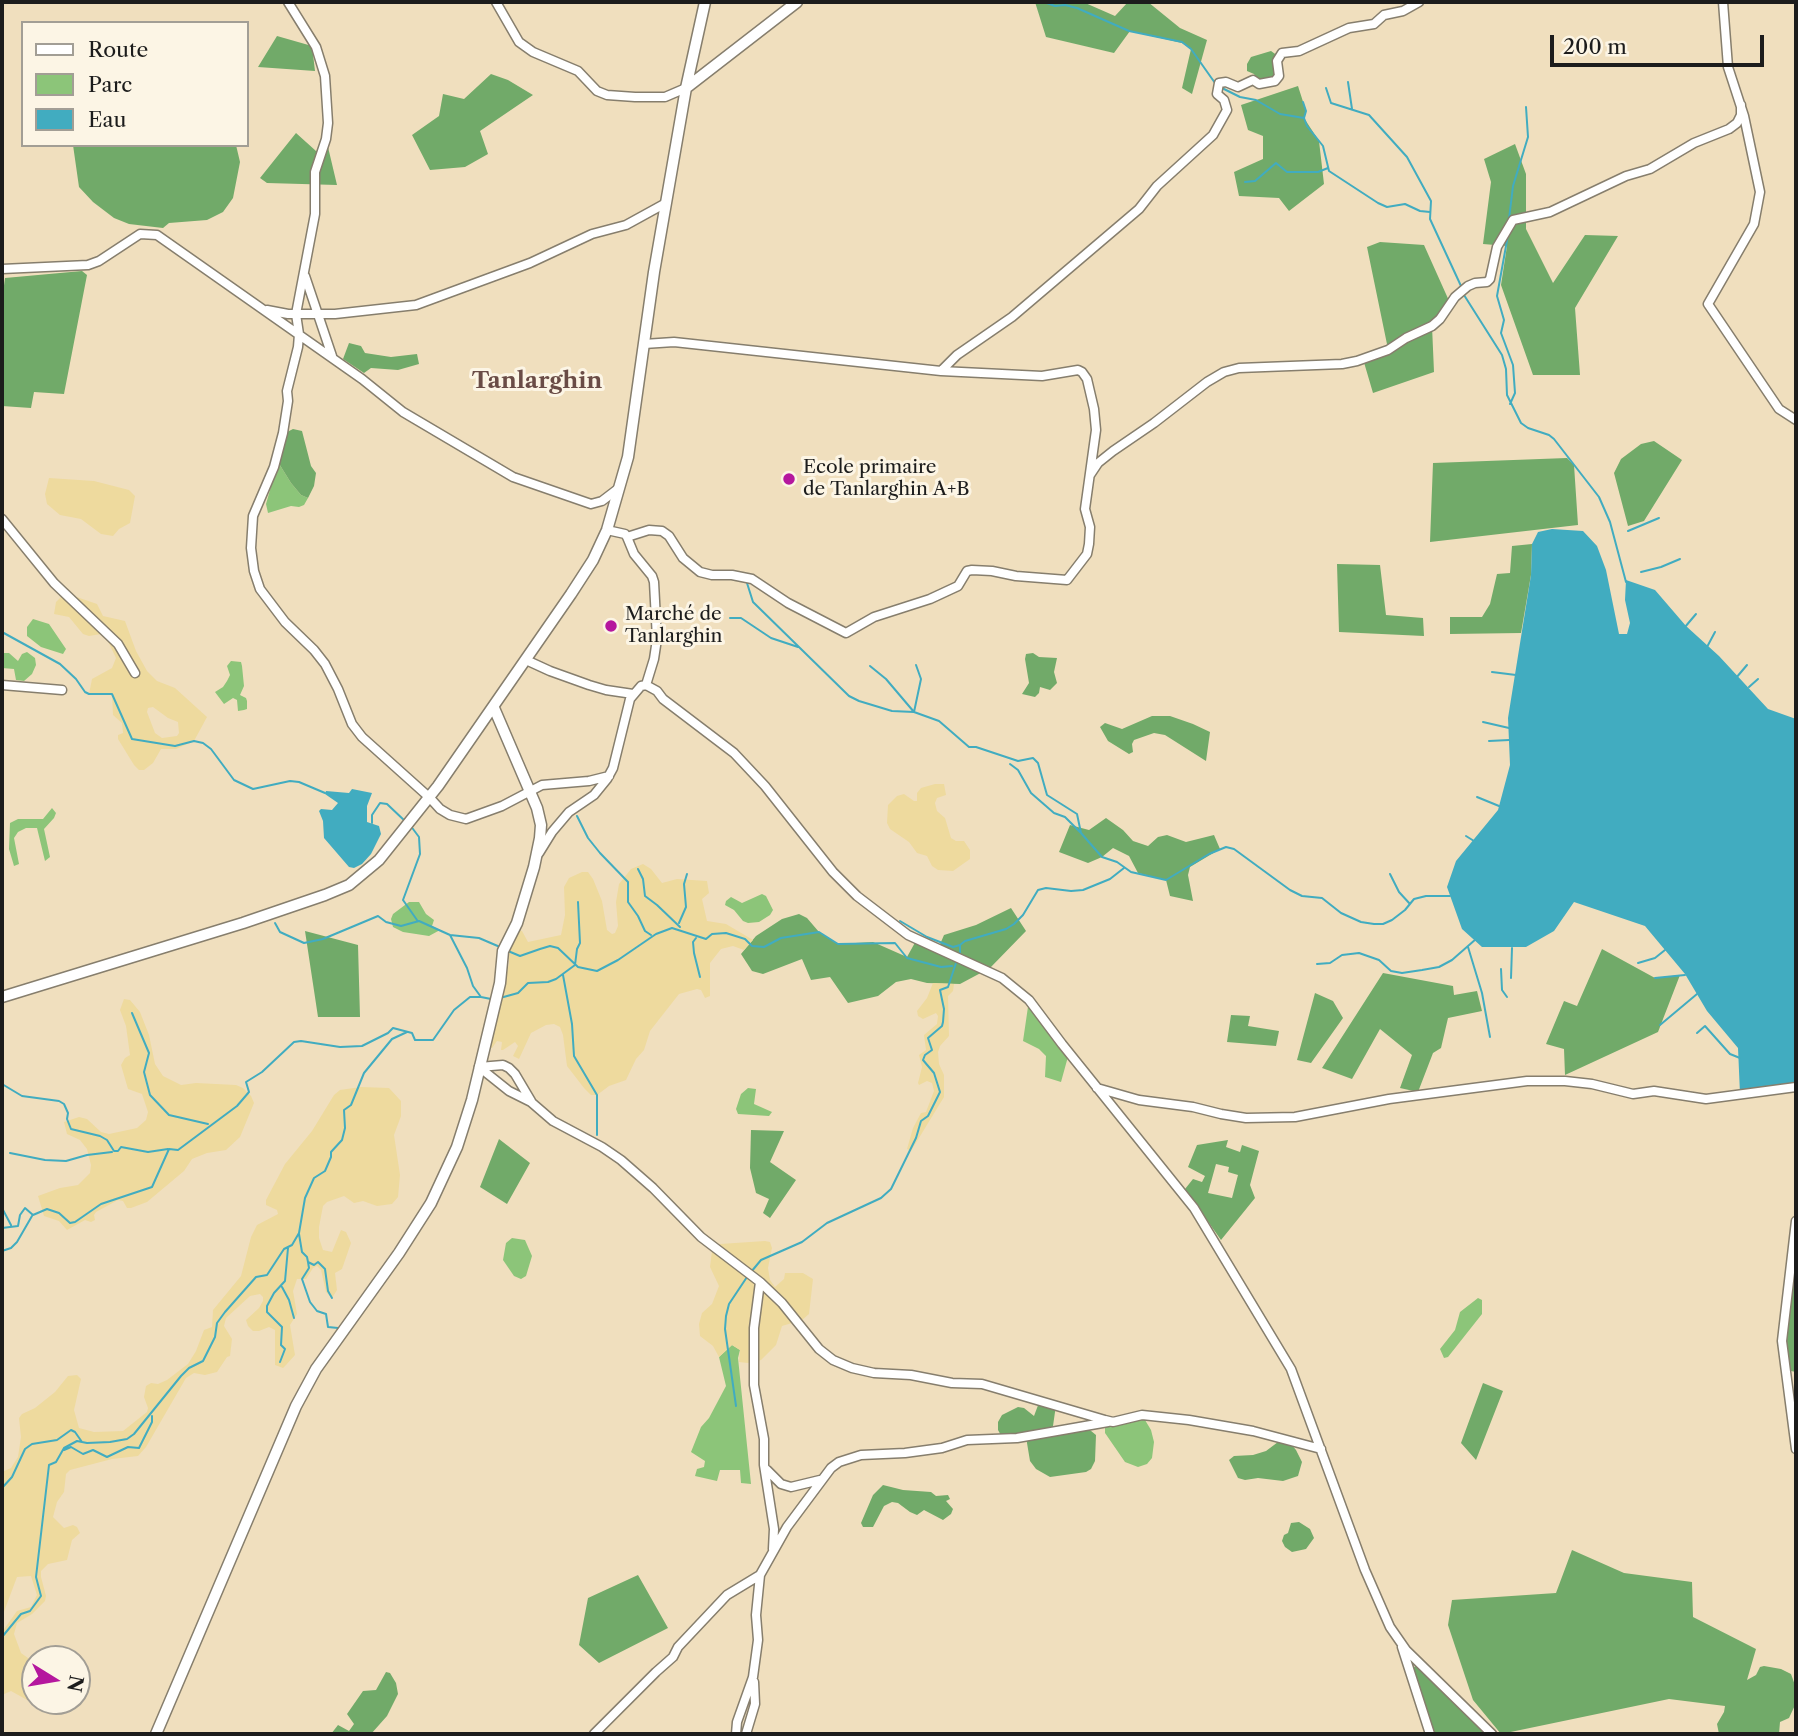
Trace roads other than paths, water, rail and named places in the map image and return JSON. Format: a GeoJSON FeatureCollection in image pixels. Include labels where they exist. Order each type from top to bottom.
{"type":"FeatureCollection","features":[{"type":"Feature","properties":{"kind":"street"},"geometry":{"type":"LineString","coordinates":[[288,2],[316,47],[325,76],[326,139],[314,172],[315,214],[296,314],[299,334],[295,365],[287,391],[283,433],[274,467],[253,516],[251,534],[254,571],[260,589],[268,602],[325,664],[352,724],[362,737],[440,810],[466,820],[502,806],[542,785],[589,781],[609,776]]}},
{"type":"Feature","properties":{"kind":"street"},"geometry":{"type":"LineString","coordinates":[[496,2],[519,42],[533,52],[578,71],[597,91],[607,95],[665,97],[686,88],[797,2]]}},
{"type":"Feature","properties":{"kind":"street"},"geometry":{"type":"LineString","coordinates":[[2,997],[243,923],[349,885],[379,860],[430,798],[494,708],[593,560],[607,530],[621,487],[628,457],[666,203],[686,88],[705,2]]}},
{"type":"Feature","properties":{"kind":"street"},"geometry":{"type":"LineString","coordinates":[[941,371],[957,355],[1012,317],[1139,209],[1157,186],[1213,135],[1227,110],[1224,100],[1217,94],[1219,83],[1226,82],[1238,87],[1253,80],[1259,84],[1275,81],[1279,76],[1277,61],[1282,53],[1298,51],[1349,29],[1374,24],[1384,15],[1410,8],[1419,2]]}},
{"type":"Feature","properties":{"kind":"street"},"geometry":{"type":"LineString","coordinates":[[1723,2],[1728,67],[1741,105],[1760,192],[1754,224],[1709,304],[1779,409],[1789,418],[1796,420]]}},
{"type":"Feature","properties":{"kind":"street"},"geometry":{"type":"LineString","coordinates":[[1087,482],[1092,471],[1105,457],[1224,372],[1239,368],[1342,364],[1357,361],[1388,350],[1432,326],[1455,297],[1468,286],[1490,279],[1497,247],[1513,220],[1550,212],[1626,176],[1650,169],[1694,144],[1729,129],[1737,123],[1741,115],[1741,105]]}},
{"type":"Feature","properties":{"kind":"street"},"geometry":{"type":"LineString","coordinates":[[264,309],[318,314],[372,312],[416,305],[530,262],[592,234],[626,225],[666,203]]}},
{"type":"Feature","properties":{"kind":"street"},"geometry":{"type":"LineString","coordinates":[[2,269],[88,265],[99,261],[140,234],[148,233],[169,241],[334,359],[402,412],[513,477],[591,504],[602,501],[621,487]]}},
{"type":"Feature","properties":{"kind":"street"},"geometry":{"type":"LineString","coordinates":[[304,269],[334,359]]}},
{"type":"Feature","properties":{"kind":"street"},"geometry":{"type":"LineString","coordinates":[[627,537],[649,530],[662,531],[669,536],[683,558],[700,572],[752,579],[822,622],[850,632],[874,617],[930,599],[958,586],[967,571],[992,571],[1016,576],[1067,580],[1087,554],[1089,544],[1090,527],[1085,509],[1096,430],[1087,379],[1082,372],[1042,376],[941,371],[674,342],[644,344]]}},
{"type":"Feature","properties":{"kind":"street"},"geometry":{"type":"LineString","coordinates":[[2,519],[54,583],[118,644],[135,673]]}},
{"type":"Feature","properties":{"kind":"street"},"geometry":{"type":"LineString","coordinates":[[607,530],[625,534],[634,554],[652,576],[654,583],[657,639],[646,685]]}},
{"type":"Feature","properties":{"kind":"street"},"geometry":{"type":"LineString","coordinates":[[526,660],[589,685],[634,694]]}},
{"type":"Feature","properties":{"kind":"street"},"geometry":{"type":"LineString","coordinates":[[2,685],[62,690]]}},
{"type":"Feature","properties":{"kind":"street"},"geometry":{"type":"LineString","coordinates":[[536,857],[569,812],[594,795],[609,776],[626,710],[634,694],[641,686],[646,685],[734,753],[765,786],[833,872],[857,896],[908,935],[1002,978],[1029,1000],[1195,1208],[1291,1369],[1365,1570],[1390,1627],[1401,1643],[1492,1734]]}},
{"type":"Feature","properties":{"kind":"street"},"geometry":{"type":"LineString","coordinates":[[156,1734],[296,1406],[316,1370],[431,1203],[457,1147],[500,983],[503,951],[517,923],[536,857],[541,825],[530,790],[494,708]]}},
{"type":"Feature","properties":{"kind":"street"},"geometry":{"type":"LineString","coordinates":[[479,1067],[503,1065],[509,1068],[531,1102]]}},
{"type":"Feature","properties":{"kind":"street"},"geometry":{"type":"LineString","coordinates":[[479,1067],[509,1091],[531,1102],[553,1121],[621,1160],[701,1237],[760,1282],[782,1303],[819,1349],[833,1360],[874,1373],[982,1384],[1113,1422]]}},
{"type":"Feature","properties":{"kind":"street"},"geometry":{"type":"LineString","coordinates":[[1097,1088],[1139,1100],[1182,1105],[1246,1118],[1295,1117],[1390,1099],[1527,1081],[1565,1081],[1592,1084],[1633,1094],[1654,1091],[1706,1099],[1796,1087]]}},
{"type":"Feature","properties":{"kind":"street"},"geometry":{"type":"LineString","coordinates":[[1796,1221],[1782,1341],[1796,1449]]}},
{"type":"Feature","properties":{"kind":"street"},"geometry":{"type":"LineString","coordinates":[[760,1282],[754,1328],[754,1384],[764,1438],[764,1465],[774,1529],[773,1552]]}},
{"type":"Feature","properties":{"kind":"street"},"geometry":{"type":"LineString","coordinates":[[736,1734],[737,1722],[753,1677],[758,1640],[756,1615],[760,1575],[787,1527],[822,1479],[831,1468],[849,1457],[942,1448],[967,1440],[1017,1438],[1142,1415],[1253,1431],[1321,1448]]}},
{"type":"Feature","properties":{"kind":"street"},"geometry":{"type":"LineString","coordinates":[[764,1465],[772,1478],[781,1484],[811,1484],[822,1479]]}},
{"type":"Feature","properties":{"kind":"street"},"geometry":{"type":"LineString","coordinates":[[594,1734],[673,1657],[678,1647],[727,1595],[760,1575]]}},
{"type":"Feature","properties":{"kind":"street"},"geometry":{"type":"LineString","coordinates":[[1401,1643],[1430,1734]]}},
{"type":"Feature","properties":{"kind":"street"},"geometry":{"type":"LineString","coordinates":[[746,1734],[755,1704],[753,1677]]}},
{"type":"Feature","properties":{"kind":"water"},"geometry":{"type":"Polygon","coordinates":[[[1552,529],[1583,531],[1597,546],[1606,570],[1619,634],[1627,634],[1630,623],[1625,600],[1626,580],[1655,590],[1686,626],[1719,656],[1768,709],[1796,719],[1796,1085],[1740,1094],[1738,1048],[1707,1011],[1685,974],[1645,926],[1574,902],[1554,931],[1526,947],[1482,947],[1462,929],[1447,887],[1456,861],[1498,810],[1510,765],[1508,718],[1531,575],[1532,544],[1538,532],[1552,529]]]}},
{"type":"Feature","properties":{"kind":"water"},"geometry":{"type":"Polygon","coordinates":[[[352,789],[372,793],[367,806],[367,822],[379,826],[381,834],[371,854],[354,868],[349,867],[324,838],[323,821],[319,811],[332,810],[338,803],[325,794],[326,791],[349,793],[352,789]]]}},
{"type":"Feature","properties":{"kind":"waterway"},"geometry":{"type":"LineString","coordinates":[[1044,2],[1077,8],[1129,31],[1182,42],[1191,49],[1215,83]]}},
{"type":"Feature","properties":{"kind":"waterway"},"geometry":{"type":"LineString","coordinates":[[1348,82],[1352,109]]}},
{"type":"Feature","properties":{"kind":"waterway"},"geometry":{"type":"LineString","coordinates":[[1222,88],[1240,97],[1256,100],[1280,114],[1304,118]]}},
{"type":"Feature","properties":{"kind":"waterway"},"geometry":{"type":"LineString","coordinates":[[1326,88],[1331,103],[1369,115],[1407,157],[1431,201],[1430,219],[1461,286]]}},
{"type":"Feature","properties":{"kind":"waterway"},"geometry":{"type":"LineString","coordinates":[[1303,102],[1307,126],[1323,146],[1329,171],[1387,207],[1405,204],[1430,212]]}},
{"type":"Feature","properties":{"kind":"waterway"},"geometry":{"type":"LineString","coordinates":[[1509,219],[1513,186],[1528,137],[1526,107]]}},
{"type":"Feature","properties":{"kind":"waterway"},"geometry":{"type":"LineString","coordinates":[[1245,182],[1255,181],[1276,163],[1287,172],[1318,172],[1328,168]]}},
{"type":"Feature","properties":{"kind":"waterway"},"geometry":{"type":"LineString","coordinates":[[1508,235],[1497,296],[1504,320],[1501,333],[1513,365],[1515,393],[1510,404]]}},
{"type":"Feature","properties":{"kind":"waterway"},"geometry":{"type":"LineString","coordinates":[[1795,262],[1796,266]]}},
{"type":"Feature","properties":{"kind":"waterway"},"geometry":{"type":"LineString","coordinates":[[1464,295],[1502,355],[1506,369],[1507,395],[1521,423],[1554,439],[1599,497],[1610,522],[1626,582]]}},
{"type":"Feature","properties":{"kind":"waterway"},"geometry":{"type":"LineString","coordinates":[[1628,531],[1659,518]]}},
{"type":"Feature","properties":{"kind":"waterway"},"geometry":{"type":"LineString","coordinates":[[1641,572],[1680,559]]}},
{"type":"Feature","properties":{"kind":"waterway"},"geometry":{"type":"LineString","coordinates":[[747,583],[753,602],[849,696],[859,701],[892,711],[914,712],[921,679],[916,665]]}},
{"type":"Feature","properties":{"kind":"waterway"},"geometry":{"type":"LineString","coordinates":[[1685,627],[1696,614]]}},
{"type":"Feature","properties":{"kind":"waterway"},"geometry":{"type":"LineString","coordinates":[[730,618],[741,618],[771,638],[798,647]]}},
{"type":"Feature","properties":{"kind":"waterway"},"geometry":{"type":"LineString","coordinates":[[2,632],[60,664],[85,692],[112,694],[132,739],[175,746],[194,741],[203,743],[211,749],[234,780],[253,789],[290,781],[325,793]]}},
{"type":"Feature","properties":{"kind":"waterway"},"geometry":{"type":"LineString","coordinates":[[1707,647],[1715,632]]}},
{"type":"Feature","properties":{"kind":"waterway"},"geometry":{"type":"LineString","coordinates":[[1736,678],[1747,665]]}},
{"type":"Feature","properties":{"kind":"waterway"},"geometry":{"type":"LineString","coordinates":[[870,666],[886,679],[914,712],[939,721],[969,747],[1018,761],[1033,758],[1038,763],[1047,795],[1077,814],[1081,833],[1102,857],[1117,862],[1131,872],[1166,880],[1226,847],[1234,849],[1290,890],[1302,896],[1322,898],[1341,913],[1361,922],[1374,924],[1392,920],[1414,899],[1450,896]]}},
{"type":"Feature","properties":{"kind":"waterway"},"geometry":{"type":"LineString","coordinates":[[1492,672],[1516,675]]}},
{"type":"Feature","properties":{"kind":"waterway"},"geometry":{"type":"LineString","coordinates":[[1749,687],[1758,679]]}},
{"type":"Feature","properties":{"kind":"waterway"},"geometry":{"type":"LineString","coordinates":[[1483,722],[1509,728]]}},
{"type":"Feature","properties":{"kind":"waterway"},"geometry":{"type":"LineString","coordinates":[[1489,741],[1509,740]]}},
{"type":"Feature","properties":{"kind":"waterway"},"geometry":{"type":"LineString","coordinates":[[1010,764],[1018,770],[1031,793],[1054,813],[1065,817],[1080,832]]}},
{"type":"Feature","properties":{"kind":"waterway"},"geometry":{"type":"LineString","coordinates":[[1477,797],[1499,806]]}},
{"type":"Feature","properties":{"kind":"waterway"},"geometry":{"type":"LineString","coordinates":[[372,823],[372,815],[380,803],[387,804],[406,822]]}},
{"type":"Feature","properties":{"kind":"waterway"},"geometry":{"type":"LineString","coordinates":[[577,816],[588,838],[628,882],[628,902],[645,931],[651,935]]}},
{"type":"Feature","properties":{"kind":"waterway"},"geometry":{"type":"LineString","coordinates":[[410,825],[419,837],[420,854],[403,900],[417,920]]}},
{"type":"Feature","properties":{"kind":"waterway"},"geometry":{"type":"LineString","coordinates":[[1466,836],[1474,841]]}},
{"type":"Feature","properties":{"kind":"waterway"},"geometry":{"type":"LineString","coordinates":[[960,956],[960,945],[965,941],[1006,929],[1014,924],[1023,915],[1038,890],[1083,890],[1110,879],[1124,868]]}},
{"type":"Feature","properties":{"kind":"waterway"},"geometry":{"type":"LineString","coordinates":[[638,869],[643,879],[645,896],[680,927]]}},
{"type":"Feature","properties":{"kind":"waterway"},"geometry":{"type":"LineString","coordinates":[[679,923],[686,907],[684,884],[687,874]]}},
{"type":"Feature","properties":{"kind":"waterway"},"geometry":{"type":"LineString","coordinates":[[1390,874],[1399,892],[1410,904]]}},
{"type":"Feature","properties":{"kind":"waterway"},"geometry":{"type":"LineString","coordinates":[[500,998],[518,993],[528,983],[556,979],[575,965],[580,943],[578,902]]}},
{"type":"Feature","properties":{"kind":"waterway"},"geometry":{"type":"LineString","coordinates":[[275,923],[280,932],[304,943],[323,939],[378,916],[386,922],[401,926],[419,921],[450,935],[473,986],[481,997],[491,999]]}},
{"type":"Feature","properties":{"kind":"waterway"},"geometry":{"type":"LineString","coordinates":[[900,921],[927,937],[953,947],[960,945]]}},
{"type":"Feature","properties":{"kind":"waterway"},"geometry":{"type":"LineString","coordinates":[[508,951],[520,956],[550,946],[558,948],[578,967],[597,971],[656,934],[672,928],[706,939],[712,934],[726,933],[745,939],[752,946],[764,947],[781,938],[819,932],[838,944],[895,943],[907,958],[941,967],[952,966]]}},
{"type":"Feature","properties":{"kind":"waterway"},"geometry":{"type":"LineString","coordinates":[[450,935],[479,938],[500,947]]}},
{"type":"Feature","properties":{"kind":"waterway"},"geometry":{"type":"LineString","coordinates":[[696,938],[693,942],[694,953],[700,977]]}},
{"type":"Feature","properties":{"kind":"waterway"},"geometry":{"type":"LineString","coordinates":[[1317,964],[1330,963],[1342,955],[1359,953],[1379,960],[1391,971],[1402,973],[1422,970],[1439,967],[1452,960],[1476,939]]}},
{"type":"Feature","properties":{"kind":"waterway"},"geometry":{"type":"LineString","coordinates":[[1468,947],[1482,993],[1490,1037]]}},
{"type":"Feature","properties":{"kind":"waterway"},"geometry":{"type":"LineString","coordinates":[[1511,978],[1512,948]]}},
{"type":"Feature","properties":{"kind":"waterway"},"geometry":{"type":"LineString","coordinates":[[1638,963],[1655,958],[1665,950]]}},
{"type":"Feature","properties":{"kind":"waterway"},"geometry":{"type":"LineString","coordinates":[[751,1272],[761,1260],[802,1242],[827,1223],[881,1198],[891,1189],[916,1138],[921,1121],[928,1116],[940,1092],[934,1073],[923,1060],[932,1050],[928,1038],[942,1026],[944,1009],[940,990],[948,987],[957,960]]}},
{"type":"Feature","properties":{"kind":"waterway"},"geometry":{"type":"LineString","coordinates":[[1501,969],[1502,990],[1507,997]]}},
{"type":"Feature","properties":{"kind":"waterway"},"geometry":{"type":"LineString","coordinates":[[563,975],[572,1024],[574,1056],[597,1095],[597,1135]]}},
{"type":"Feature","properties":{"kind":"waterway"},"geometry":{"type":"LineString","coordinates":[[1655,978],[1685,975]]}},
{"type":"Feature","properties":{"kind":"waterway"},"geometry":{"type":"LineString","coordinates":[[1660,1025],[1697,994]]}},
{"type":"Feature","properties":{"kind":"waterway"},"geometry":{"type":"LineString","coordinates":[[2,1228],[18,1226],[20,1215],[25,1208],[33,1215],[47,1209],[59,1213],[70,1223],[75,1222],[101,1204],[152,1187],[169,1149],[178,1150],[237,1106],[249,1092],[246,1082],[262,1072],[294,1042],[340,1047],[362,1046],[393,1028],[412,1033],[415,1040],[433,1040],[454,1010],[470,997],[481,997]]}},
{"type":"Feature","properties":{"kind":"waterway"},"geometry":{"type":"LineString","coordinates":[[132,1013],[149,1053],[144,1072],[150,1095],[169,1115],[208,1124]]}},
{"type":"Feature","properties":{"kind":"waterway"},"geometry":{"type":"LineString","coordinates":[[1697,1033],[1705,1026],[1730,1054],[1740,1058]]}},
{"type":"Feature","properties":{"kind":"waterway"},"geometry":{"type":"LineString","coordinates":[[2,1637],[21,1614],[30,1611],[41,1596],[36,1577],[49,1465],[56,1462],[64,1448],[77,1441],[87,1443],[127,1439],[181,1376],[189,1368],[203,1361],[215,1337],[217,1323],[225,1312],[256,1277],[267,1275],[284,1249],[292,1245],[299,1233],[305,1198],[314,1178],[325,1171],[331,1152],[342,1140],[345,1128],[344,1110],[351,1105],[364,1073],[392,1039],[407,1032]]}},
{"type":"Feature","properties":{"kind":"waterway"},"geometry":{"type":"LineString","coordinates":[[2,1084],[22,1096],[59,1101],[64,1104],[68,1113],[71,1129],[100,1136],[107,1140],[114,1151],[121,1147],[148,1152],[168,1149]]}},
{"type":"Feature","properties":{"kind":"waterway"},"geometry":{"type":"LineString","coordinates":[[10,1153],[66,1161],[112,1152]]}},
{"type":"Feature","properties":{"kind":"waterway"},"geometry":{"type":"LineString","coordinates":[[2,1208],[11,1225]]}},
{"type":"Feature","properties":{"kind":"waterway"},"geometry":{"type":"LineString","coordinates":[[2,1251],[17,1242],[32,1216]]}},
{"type":"Feature","properties":{"kind":"waterway"},"geometry":{"type":"LineString","coordinates":[[299,1234],[302,1252],[307,1257],[309,1268],[302,1279],[310,1302],[317,1311],[326,1314],[328,1327],[338,1328]]}},
{"type":"Feature","properties":{"kind":"waterway"},"geometry":{"type":"LineString","coordinates":[[280,1362],[285,1349],[281,1345],[282,1327],[267,1312],[267,1306],[285,1281],[288,1248]]}},
{"type":"Feature","properties":{"kind":"waterway"},"geometry":{"type":"LineString","coordinates":[[308,1262],[314,1265],[318,1262],[325,1269],[328,1291],[332,1298]]}},
{"type":"Feature","properties":{"kind":"waterway"},"geometry":{"type":"LineString","coordinates":[[736,1406],[725,1329],[726,1316],[729,1304],[747,1277]]}},
{"type":"Feature","properties":{"kind":"waterway"},"geometry":{"type":"LineString","coordinates":[[282,1287],[294,1318]]}},
{"type":"Feature","properties":{"kind":"waterway"},"geometry":{"type":"LineString","coordinates":[[64,1450],[71,1447],[83,1454],[93,1450],[107,1457],[128,1447],[139,1448],[152,1422],[152,1416]]}},
{"type":"Feature","properties":{"kind":"waterway"},"geometry":{"type":"LineString","coordinates":[[2,1488],[12,1477],[25,1449],[32,1444],[57,1440],[71,1430],[82,1442]]}},
{"type":"Feature","properties":{"kind":"place","name":"Ecole primaire de Tanlarghin A+B"},"geometry":{"type":"Point","coordinates":[789,479]}},
{"type":"Feature","properties":{"kind":"place","name":"Marché de Tanlarghin"},"geometry":{"type":"Point","coordinates":[611,626]}},
{"type":"Feature","properties":{"kind":"district","name":"Tanlarghin"},"geometry":{"type":"Point","coordinates":[537,381]}}]}
